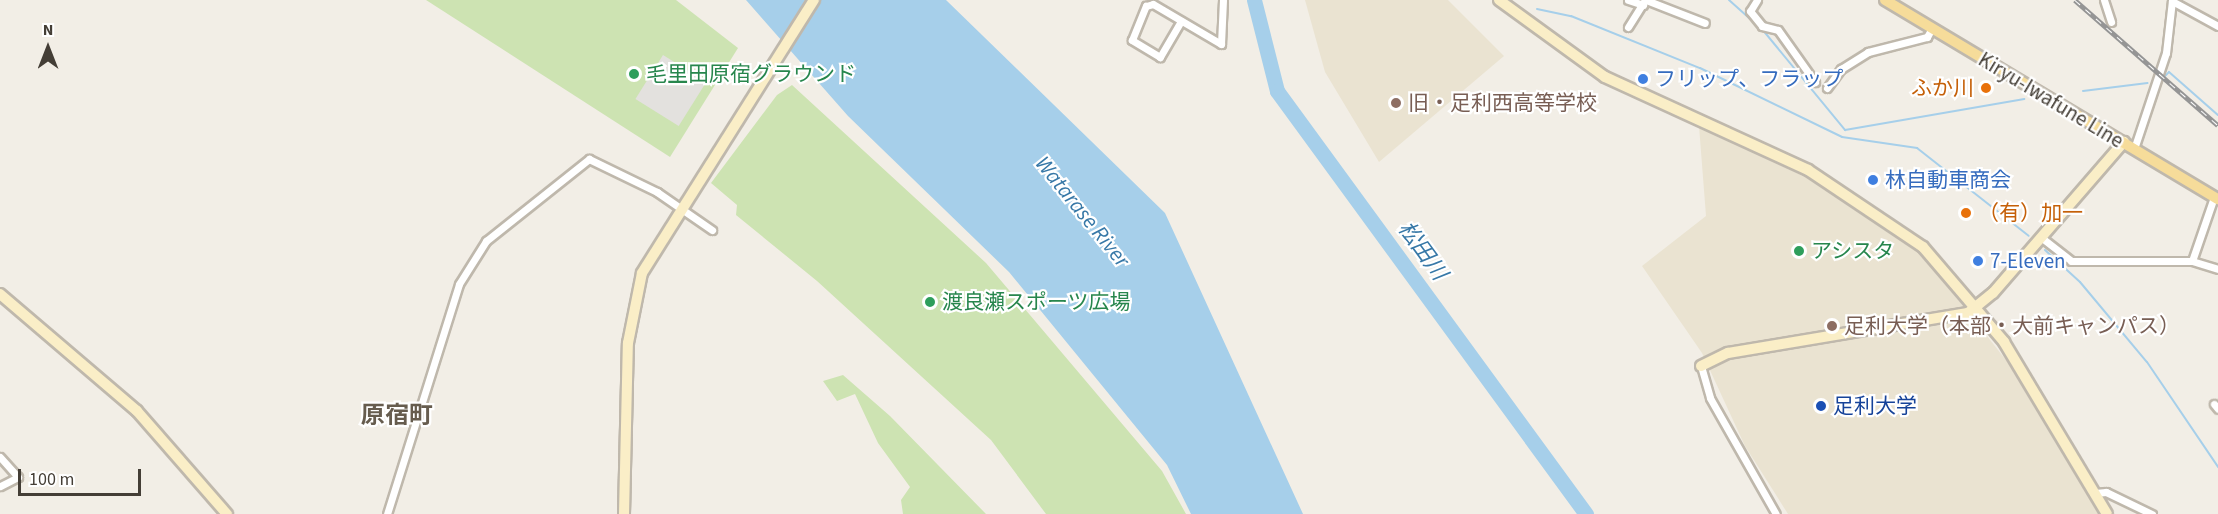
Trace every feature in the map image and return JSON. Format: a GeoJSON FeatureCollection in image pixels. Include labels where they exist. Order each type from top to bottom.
{"type":"FeatureCollection","features":[{"type":"Feature","properties":{"kind":"main road","name":"Kiryu-Iwafune Line"},"geometry":{"type":"LineString","coordinates":[[1885,0],[2216,198]]}},
{"type":"Feature","properties":{"kind":"street"},"geometry":{"type":"LineString","coordinates":[[624,514],[633,302],[648,259],[814,0]]}},
{"type":"Feature","properties":{"kind":"street"},"geometry":{"type":"LineString","coordinates":[[1181,21],[1160,57],[1131,40],[1146,6],[1153,4],[1221,44],[1223,0]]}},
{"type":"Feature","properties":{"kind":"street"},"geometry":{"type":"LineString","coordinates":[[1499,0],[1605,77],[1808,170],[1880,213],[1923,247],[1977,308],[2021,367],[2107,514]]}},
{"type":"Feature","properties":{"kind":"street"},"geometry":{"type":"LineString","coordinates":[[1628,0],[1645,2],[1705,23]]}},
{"type":"Feature","properties":{"kind":"street"},"geometry":{"type":"LineString","coordinates":[[1757,0],[1750,11],[1762,26],[1778,30],[1815,82]]}},
{"type":"Feature","properties":{"kind":"street"},"geometry":{"type":"LineString","coordinates":[[2104,0],[2111,22]]}},
{"type":"Feature","properties":{"kind":"street"},"geometry":{"type":"LineString","coordinates":[[2134,149],[2166,53],[2172,0],[2218,26]]}},
{"type":"Feature","properties":{"kind":"street"},"geometry":{"type":"LineString","coordinates":[[1628,27],[1645,2]]}},
{"type":"Feature","properties":{"kind":"street"},"geometry":{"type":"LineString","coordinates":[[1827,88],[1841,69],[1868,52],[1927,37],[1932,28]]}},
{"type":"Feature","properties":{"kind":"street"},"geometry":{"type":"LineString","coordinates":[[1776,514],[1710,398],[1701,366],[1728,353],[1936,323],[1977,308],[2042,238],[2124,142]]}},
{"type":"Feature","properties":{"kind":"street"},"geometry":{"type":"LineString","coordinates":[[387,514],[459,284],[486,241],[589,159],[681,205],[712,230]]}},
{"type":"Feature","properties":{"kind":"street"},"geometry":{"type":"LineString","coordinates":[[2192,261],[2216,198]]}},
{"type":"Feature","properties":{"kind":"street"},"geometry":{"type":"LineString","coordinates":[[2042,238],[2071,261],[2192,261],[2218,269]]}},
{"type":"Feature","properties":{"kind":"street"},"geometry":{"type":"LineString","coordinates":[[0,294],[137,411],[227,514]]}},
{"type":"Feature","properties":{"kind":"street"},"geometry":{"type":"LineString","coordinates":[[0,457],[18,477],[0,486]]}},
{"type":"Feature","properties":{"kind":"street"},"geometry":{"type":"LineString","coordinates":[[2095,493],[2106,492],[2152,514]]}},
{"type":"Feature","properties":{"kind":"shaded area","name":"旧・足利西高等学校"},"geometry":{"type":"Polygon","coordinates":[[[1305,0],[1448,0],[1504,56],[1379,162],[1325,72],[1305,0]]]}},
{"type":"Feature","properties":{"kind":"shaded area"},"geometry":{"type":"Polygon","coordinates":[[[663,55],[706,82],[679,126],[635,99],[663,55]]]}},
{"type":"Feature","properties":{"kind":"shaded area","name":"足利大学（本部・大前キャンパス）"},"geometry":{"type":"Polygon","coordinates":[[[1699,126],[1836,192],[1923,255],[2013,369],[2099,514],[1788,514],[1745,446],[1702,353],[1642,266],[1706,216],[1699,126]]]}},
{"type":"Feature","properties":{"kind":"green space","name":"毛里田原宿グラウンド"},"geometry":{"type":"Polygon","coordinates":[[[426,0],[676,0],[738,48],[670,157],[426,0]]]}},
{"type":"Feature","properties":{"kind":"green space","name":"渡良瀬スポーツ広場"},"geometry":{"type":"Polygon","coordinates":[[[792,85],[986,263],[1162,471],[1186,514],[1046,514],[991,440],[817,281],[736,215],[737,205],[711,183],[777,95],[792,85]]]}},
{"type":"Feature","properties":{"kind":"green space"},"geometry":{"type":"Polygon","coordinates":[[[843,375],[890,416],[986,514],[903,514],[901,500],[910,487],[878,443],[855,394],[837,401],[823,381],[843,375]]]}},
{"type":"Feature","properties":{"kind":"water","name":"Watarase River"},"geometry":{"type":"Polygon","coordinates":[[[746,0],[946,0],[1165,213],[1303,514],[1191,514],[1167,465],[1009,272],[848,116],[746,0]]]}},
{"type":"Feature","properties":{"kind":"waterway","name":"松田川"},"geometry":{"type":"LineString","coordinates":[[1254,0],[1277,91],[1586,514]]}},
{"type":"Feature","properties":{"kind":"waterway"},"geometry":{"type":"LineString","coordinates":[[1729,0],[1758,26]]}},
{"type":"Feature","properties":{"kind":"waterway"},"geometry":{"type":"LineString","coordinates":[[1537,9],[1571,16],[1700,68],[1842,137],[1917,148],[2029,236]]}},
{"type":"Feature","properties":{"kind":"waterway"},"geometry":{"type":"LineString","coordinates":[[1762,29],[1845,130],[2024,99]]}},
{"type":"Feature","properties":{"kind":"waterway"},"geometry":{"type":"LineString","coordinates":[[2159,82],[2169,72],[2218,115]]}},
{"type":"Feature","properties":{"kind":"waterway"},"geometry":{"type":"LineString","coordinates":[[2083,91],[2148,83]]}},
{"type":"Feature","properties":{"kind":"waterway"},"geometry":{"type":"LineString","coordinates":[[2045,250],[2080,282],[2147,362],[2218,467]]}},
{"type":"Feature","properties":{"kind":"railway"},"geometry":{"type":"LineString","coordinates":[[2075,0],[2218,125]]}},
{"type":"Feature","properties":{"kind":"place","name":"毛里田原宿グラウンド"},"geometry":{"type":"Point","coordinates":[634,74]}},
{"type":"Feature","properties":{"kind":"place","name":"フリップ、フラップ"},"geometry":{"type":"Point","coordinates":[1643,79]}},
{"type":"Feature","properties":{"kind":"place","name":"ふか川"},"geometry":{"type":"Point","coordinates":[1986,88]}},
{"type":"Feature","properties":{"kind":"place","name":"旧・足利西高等学校"},"geometry":{"type":"Point","coordinates":[1396,103]}},
{"type":"Feature","properties":{"kind":"place","name":"林自動車商会"},"geometry":{"type":"Point","coordinates":[1873,180]}},
{"type":"Feature","properties":{"kind":"place","name":"（有）加一"},"geometry":{"type":"Point","coordinates":[1966,213]}},
{"type":"Feature","properties":{"kind":"place","name":"アシスタ"},"geometry":{"type":"Point","coordinates":[1799,251]}},
{"type":"Feature","properties":{"kind":"place","name":"7-Eleven"},"geometry":{"type":"Point","coordinates":[1978,261]}},
{"type":"Feature","properties":{"kind":"place","name":"渡良瀬スポーツ広場"},"geometry":{"type":"Point","coordinates":[930,302]}},
{"type":"Feature","properties":{"kind":"place","name":"足利大学（本部・大前キャンパス）"},"geometry":{"type":"Point","coordinates":[1832,326]}},
{"type":"Feature","properties":{"kind":"place","name":"足利大学"},"geometry":{"type":"Point","coordinates":[1821,406]}},
{"type":"Feature","properties":{"kind":"district","name":"原宿町"},"geometry":{"type":"Point","coordinates":[397,416]}}]}
